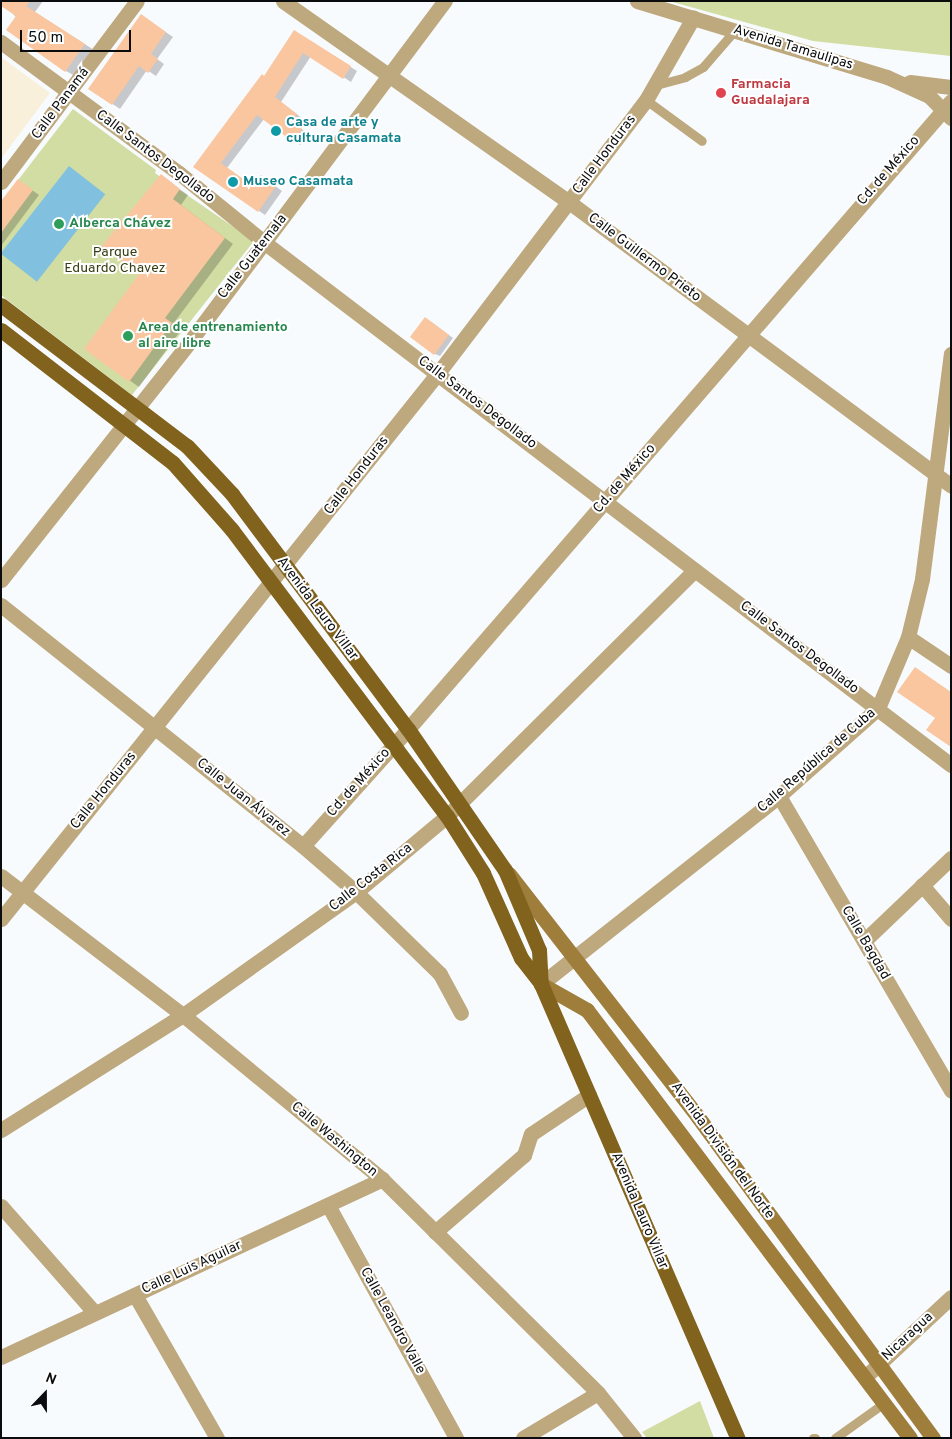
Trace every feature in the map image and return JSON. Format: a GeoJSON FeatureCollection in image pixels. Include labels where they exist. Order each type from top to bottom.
{"type":"FeatureCollection","features":[{"type":"Feature","properties":{"kind":"main road","name":"Avenida Lauro Villar"},"geometry":{"type":"LineString","coordinates":[[1,305],[187,446],[226,488],[461,801],[505,870],[539,950],[541,984]]}},
{"type":"Feature","properties":{"kind":"main road","name":"Avenida Lauro Villar"},"geometry":{"type":"LineString","coordinates":[[1,330],[124,423],[173,463],[225,520],[447,816],[483,873],[521,958],[541,984],[737,1438]]}},
{"type":"Feature","properties":{"kind":"main road","name":"Avenida División del Norte"},"geometry":{"type":"LineString","coordinates":[[505,870],[576,958],[698,1117],[933,1438]]}},
{"type":"Feature","properties":{"kind":"main road","name":"Avenida División del Norte"},"geometry":{"type":"LineString","coordinates":[[541,984],[587,1010],[866,1377],[910,1438]]}},
{"type":"Feature","properties":{"kind":"main road"},"geometry":{"type":"LineString","coordinates":[[678,1131],[698,1117]]}},
{"type":"Feature","properties":{"kind":"street","name":"Calle Panamá"},"geometry":{"type":"LineString","coordinates":[[1,182],[137,1]]}},
{"type":"Feature","properties":{"kind":"street","name":"Calle Guillermo Prieto"},"geometry":{"type":"LineString","coordinates":[[283,1],[569,202],[951,486]]}},
{"type":"Feature","properties":{"kind":"street","name":"Calle Guatemala"},"geometry":{"type":"LineString","coordinates":[[1,580],[265,243],[445,1]]}},
{"type":"Feature","properties":{"kind":"street","name":"Avenida Tamaulipas"},"geometry":{"type":"LineString","coordinates":[[638,1],[895,80],[915,88],[948,109]]}},
{"type":"Feature","properties":{"kind":"street","name":"Calle Honduras"},"geometry":{"type":"LineString","coordinates":[[1,918],[286,567],[438,373],[646,100],[656,86],[693,18]]}},
{"type":"Feature","properties":{"kind":"street","name":"Calle Santos Degollado"},"geometry":{"type":"LineString","coordinates":[[1,42],[179,173],[265,243],[951,765]]}},
{"type":"Feature","properties":{"kind":"street"},"geometry":{"type":"LineString","coordinates":[[895,80],[951,87]]}},
{"type":"Feature","properties":{"kind":"street","name":"Cd. de México"},"geometry":{"type":"LineString","coordinates":[[303,846],[408,729],[748,336],[948,109]]}},
{"type":"Feature","properties":{"kind":"street","name":"Calle República de Cuba"},"geometry":{"type":"LineString","coordinates":[[541,984],[779,796],[878,708],[908,637],[922,579],[951,354]]}},
{"type":"Feature","properties":{"kind":"street","name":"Calle Costa Rica"},"geometry":{"type":"LineString","coordinates":[[1,1130],[183,1015],[356,892],[447,816],[695,570]]}},
{"type":"Feature","properties":{"kind":"street","name":"Calle Juan Álvarez"},"geometry":{"type":"LineString","coordinates":[[1,605],[303,846],[356,892],[440,974],[460,1013]]}},
{"type":"Feature","properties":{"kind":"street"},"geometry":{"type":"LineString","coordinates":[[908,637],[951,666]]}},
{"type":"Feature","properties":{"kind":"street","name":"Calle Bagdad"},"geometry":{"type":"LineString","coordinates":[[779,796],[951,1090]]}},
{"type":"Feature","properties":{"kind":"street"},"geometry":{"type":"LineString","coordinates":[[864,941],[951,858]]}},
{"type":"Feature","properties":{"kind":"street","name":"Calle Washington"},"geometry":{"type":"LineString","coordinates":[[1,876],[183,1015],[382,1179],[598,1393],[634,1438]]}},
{"type":"Feature","properties":{"kind":"street"},"geometry":{"type":"LineString","coordinates":[[922,885],[951,919]]}},
{"type":"Feature","properties":{"kind":"street"},"geometry":{"type":"LineString","coordinates":[[435,1232],[524,1155],[531,1134],[589,1095]]}},
{"type":"Feature","properties":{"kind":"street","name":"Calle Luis Aguilar"},"geometry":{"type":"LineString","coordinates":[[1,1357],[382,1179]]}},
{"type":"Feature","properties":{"kind":"street","name":"Calle Leandro Valle"},"geometry":{"type":"LineString","coordinates":[[328,1205],[456,1438]]}},
{"type":"Feature","properties":{"kind":"street"},"geometry":{"type":"LineString","coordinates":[[1,1206],[95,1313]]}},
{"type":"Feature","properties":{"kind":"street"},"geometry":{"type":"LineString","coordinates":[[135,1294],[217,1438]]}},
{"type":"Feature","properties":{"kind":"street","name":"Nicaragua"},"geometry":{"type":"LineString","coordinates":[[866,1377],[951,1297]]}},
{"type":"Feature","properties":{"kind":"street"},"geometry":{"type":"LineString","coordinates":[[523,1438],[598,1393]]}},
{"type":"Feature","properties":{"kind":"lane"},"geometry":{"type":"LineString","coordinates":[[656,86],[685,78],[703,66],[735,30]]}},
{"type":"Feature","properties":{"kind":"lane"},"geometry":{"type":"LineString","coordinates":[[646,100],[702,141]]}},
{"type":"Feature","properties":{"kind":"lane"},"geometry":{"type":"LineString","coordinates":[[835,1438],[884,1403]]}},
{"type":"Feature","properties":{"kind":"shaded area"},"geometry":{"type":"Polygon","coordinates":[[[1,57],[50,93],[1,159],[1,57]]]}},
{"type":"Feature","properties":{"kind":"green space"},"geometry":{"type":"Polygon","coordinates":[[[669,1],[951,1],[951,56],[813,41],[669,1]]]}},
{"type":"Feature","properties":{"kind":"green space","name":"Parque Eduardo Chavez"},"geometry":{"type":"Polygon","coordinates":[[[73,109],[156,170],[155,173],[254,241],[132,395],[1,295],[1,202],[73,109]]]}},
{"type":"Feature","properties":{"kind":"green space"},"geometry":{"type":"Polygon","coordinates":[[[700,1401],[714,1438],[647,1438],[642,1432],[700,1401]]]}},
{"type":"Feature","properties":{"kind":"water"},"geometry":{"type":"Polygon","coordinates":[[[69,166],[105,194],[37,282],[1,253],[69,166]]]}},
{"type":"Feature","properties":{"kind":"building"},"geometry":{"type":"Polygon","coordinates":[[[1,1],[30,1],[26,6],[85,44],[65,72],[6,30],[16,16],[1,6],[1,1]]]}},
{"type":"Feature","properties":{"kind":"building"},"geometry":{"type":"Polygon","coordinates":[[[141,14],[166,32],[151,54],[158,59],[148,73],[139,66],[112,105],[88,89],[141,14]]]}},
{"type":"Feature","properties":{"kind":"building"},"geometry":{"type":"Polygon","coordinates":[[[294,30],[351,66],[343,79],[303,53],[275,97],[297,114],[292,121],[302,129],[293,142],[257,115],[221,163],[253,186],[261,175],[276,186],[258,212],[193,167],[262,74],[264,76],[294,30]]]}},
{"type":"Feature","properties":{"kind":"building"},"geometry":{"type":"Polygon","coordinates":[[[161,174],[180,189],[173,199],[225,238],[165,318],[172,323],[129,382],[84,349],[139,274],[101,247],[161,174]]]}},
{"type":"Feature","properties":{"kind":"building"},"geometry":{"type":"Polygon","coordinates":[[[18,179],[33,190],[1,233],[1,201],[18,179]]]}},
{"type":"Feature","properties":{"kind":"building"},"geometry":{"type":"Polygon","coordinates":[[[425,317],[449,335],[434,355],[410,337],[425,317]]]}},
{"type":"Feature","properties":{"kind":"building"},"geometry":{"type":"Polygon","coordinates":[[[915,667],[951,692],[951,747],[926,730],[935,718],[897,692],[915,667]]]}},
{"type":"Feature","properties":{"kind":"place","name":"Farmacia Guadalajara"},"geometry":{"type":"Point","coordinates":[721,93]}},
{"type":"Feature","properties":{"kind":"place","name":"Casa de arte y cultura Casamata"},"geometry":{"type":"Point","coordinates":[276,131]}},
{"type":"Feature","properties":{"kind":"place","name":"Museo Casamata"},"geometry":{"type":"Point","coordinates":[233,182]}},
{"type":"Feature","properties":{"kind":"place","name":"Alberca Chávez"},"geometry":{"type":"Point","coordinates":[59,224]}},
{"type":"Feature","properties":{"kind":"place","name":"Area de entrenamiento al aire libre"},"geometry":{"type":"Point","coordinates":[128,336]}}]}
